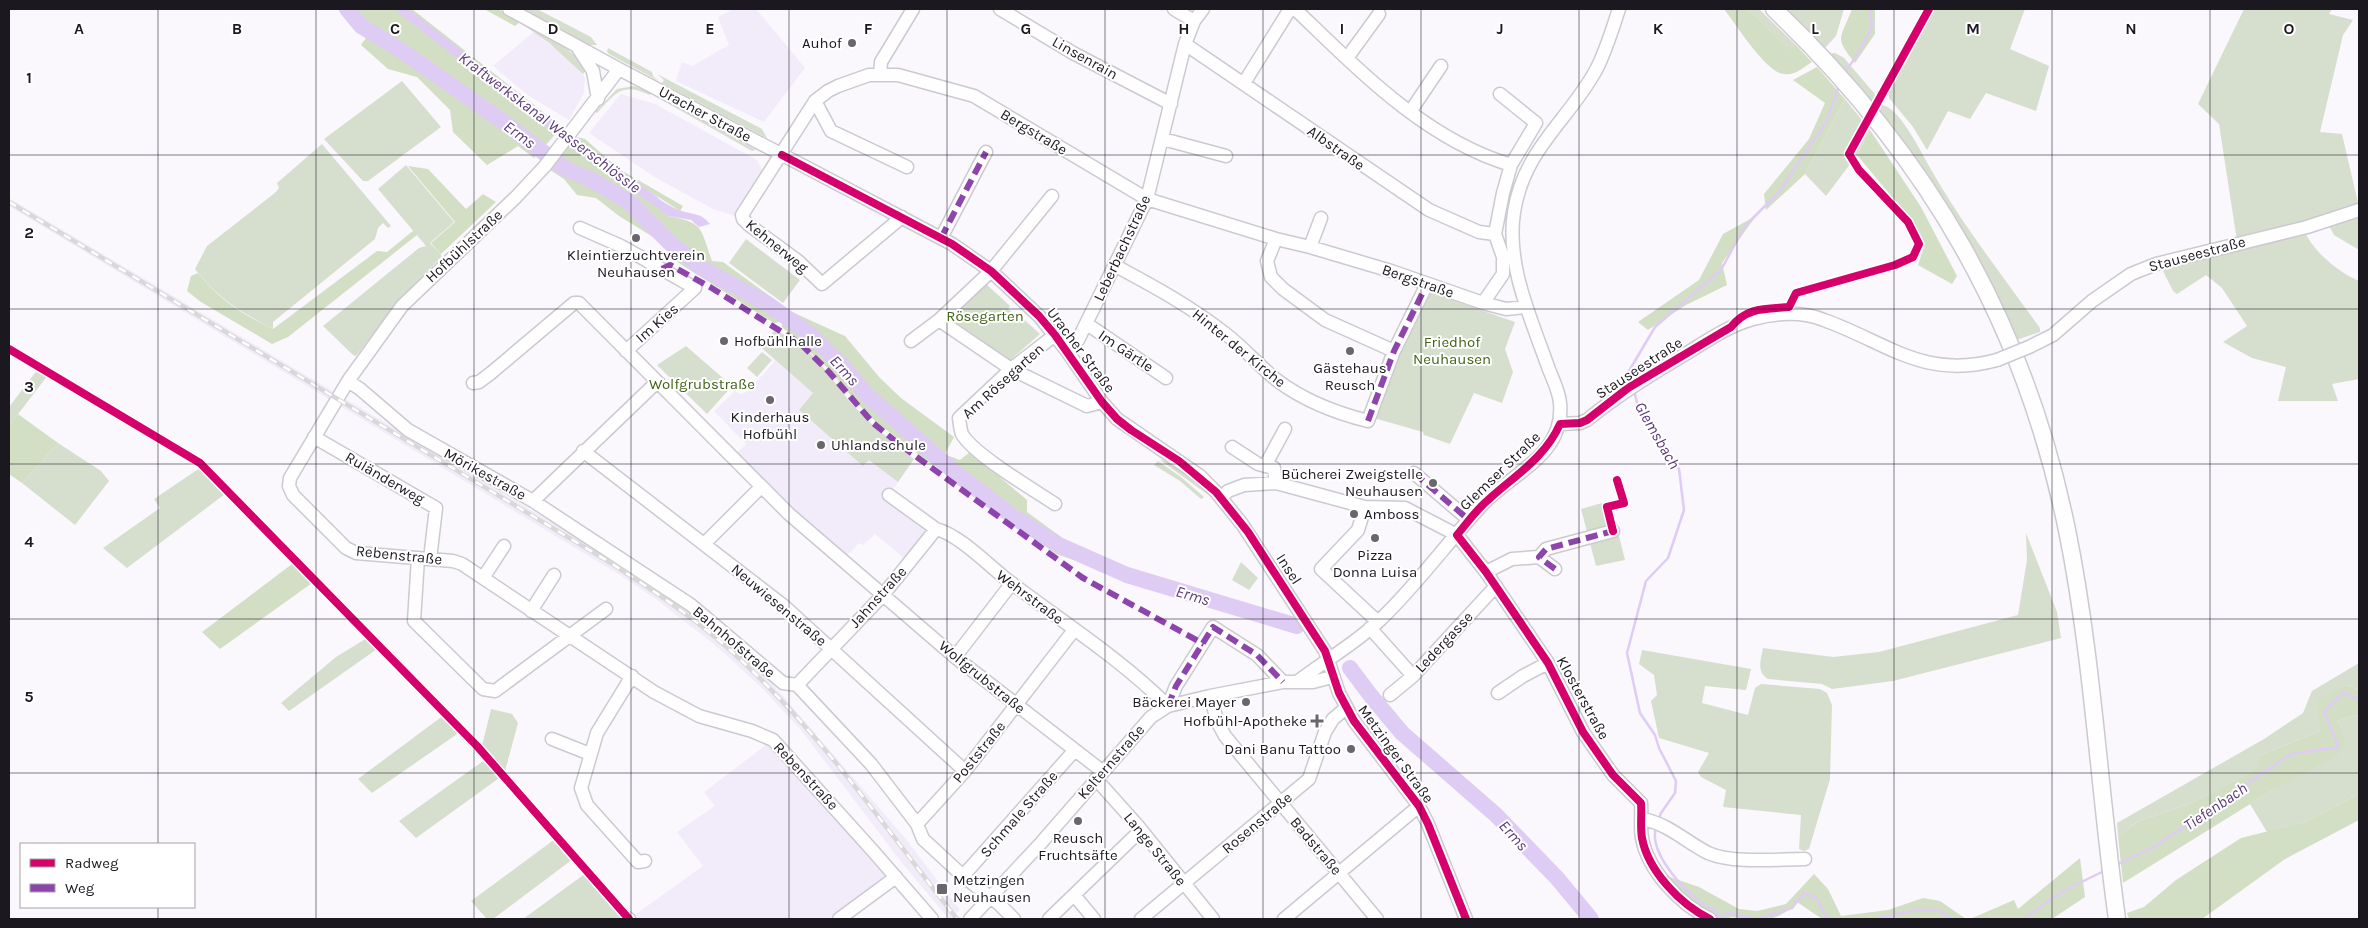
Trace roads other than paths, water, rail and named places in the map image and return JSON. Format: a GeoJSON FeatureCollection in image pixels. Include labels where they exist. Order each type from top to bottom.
{"type":"FeatureCollection","features":[{"type":"Feature","properties":{"kind":"main road"},"geometry":{"type":"LineString","coordinates":[[1774,9],[1846,83],[1896,144],[1934,198],[1966,252],[2006,333],[2034,403],[2058,488],[2067,532],[2090,680],[2103,810],[2117,919]]}},
{"type":"Feature","properties":{"kind":"street","name":"Uracher Straße"},"geometry":{"type":"LineString","coordinates":[[509,9],[619,70],[941,238],[991,271],[1039,316],[1068,351],[1102,402],[1122,423],[1193,471],[1221,498]]}},
{"type":"Feature","properties":{"kind":"street"},"geometry":{"type":"LineString","coordinates":[[880,74],[881,62],[913,9]]}},
{"type":"Feature","properties":{"kind":"street","name":"Linsenrain"},"geometry":{"type":"LineString","coordinates":[[1000,9],[1073,53],[1171,104]]}},
{"type":"Feature","properties":{"kind":"street"},"geometry":{"type":"LineString","coordinates":[[1174,9],[1194,21]]}},
{"type":"Feature","properties":{"kind":"street","name":"Leberbachstraße"},"geometry":{"type":"LineString","coordinates":[[1068,351],[1078,340],[1146,199],[1163,139],[1185,44],[1194,21],[1203,9]]}},
{"type":"Feature","properties":{"kind":"street"},"geometry":{"type":"LineString","coordinates":[[1244,83],[1290,9]]}},
{"type":"Feature","properties":{"kind":"street"},"geometry":{"type":"LineString","coordinates":[[1295,9],[1382,91],[1410,112],[1460,143],[1511,165]]}},
{"type":"Feature","properties":{"kind":"street"},"geometry":{"type":"LineString","coordinates":[[1560,424],[1560,401],[1526,307],[1512,229],[1523,179],[1542,145],[1596,70],[1619,9]]}},
{"type":"Feature","properties":{"kind":"street"},"geometry":{"type":"LineString","coordinates":[[1348,58],[1379,14]]}},
{"type":"Feature","properties":{"kind":"street","name":"Albstraße"},"geometry":{"type":"LineString","coordinates":[[1185,44],[1429,210],[1479,232],[1496,234]]}},
{"type":"Feature","properties":{"kind":"street"},"geometry":{"type":"LineString","coordinates":[[577,46],[593,71],[598,98]]}},
{"type":"Feature","properties":{"kind":"street"},"geometry":{"type":"LineString","coordinates":[[1410,112],[1441,66]]}},
{"type":"Feature","properties":{"kind":"street","name":"Hofbühlstraße"},"geometry":{"type":"LineString","coordinates":[[337,399],[379,335],[410,297],[516,197],[545,166],[619,70]]}},
{"type":"Feature","properties":{"kind":"street","name":"Bergstraße"},"geometry":{"type":"LineString","coordinates":[[782,155],[816,101],[828,91],[870,75],[898,75],[974,96],[1146,199],[1276,239],[1310,247],[1483,303],[1506,309],[1526,307]]}},
{"type":"Feature","properties":{"kind":"street"},"geometry":{"type":"LineString","coordinates":[[1483,303],[1503,274],[1503,257],[1496,234],[1503,193],[1511,165],[1536,122],[1500,94]]}},
{"type":"Feature","properties":{"kind":"street"},"geometry":{"type":"LineString","coordinates":[[816,101],[831,131],[907,167]]}},
{"type":"Feature","properties":{"kind":"street"},"geometry":{"type":"LineString","coordinates":[[1163,139],[1226,156]]}},
{"type":"Feature","properties":{"kind":"street"},"geometry":{"type":"LineString","coordinates":[[941,238],[986,152]]}},
{"type":"Feature","properties":{"kind":"street","name":"Kehnerweg"},"geometry":{"type":"LineString","coordinates":[[782,155],[743,212],[743,219],[798,261],[822,284],[902,217]]}},
{"type":"Feature","properties":{"kind":"street"},"geometry":{"type":"LineString","coordinates":[[910,341],[939,320],[991,271],[1052,196]]}},
{"type":"Feature","properties":{"kind":"street","name":"Stauseestraße"},"geometry":{"type":"LineString","coordinates":[[1560,424],[1580,423],[1587,420],[1632,386],[1731,327],[1752,319],[1786,313],[1822,319],[1924,363],[1946,367],[1983,364],[2029,347],[2053,335],[2092,301],[2131,274],[2156,264],[2307,227],[2359,210]]}},
{"type":"Feature","properties":{"kind":"street"},"geometry":{"type":"LineString","coordinates":[[1310,247],[1321,218]]}},
{"type":"Feature","properties":{"kind":"street","name":"Im Kies"},"geometry":{"type":"LineString","coordinates":[[473,383],[479,382],[577,302],[626,351],[695,288],[621,246],[580,228]]}},
{"type":"Feature","properties":{"kind":"street"},"geometry":{"type":"LineString","coordinates":[[1276,239],[1267,261],[1271,277],[1277,283],[1324,320],[1394,351],[1427,284]]}},
{"type":"Feature","properties":{"kind":"street","name":"Hinter der Kirche"},"geometry":{"type":"LineString","coordinates":[[1114,265],[1196,312],[1229,336],[1278,381],[1307,400],[1338,413],[1368,421],[1394,351]]}},
{"type":"Feature","properties":{"kind":"street"},"geometry":{"type":"LineString","coordinates":[[939,320],[1011,369],[1087,406],[1102,402]]}},
{"type":"Feature","properties":{"kind":"street","name":"Im Gärtle"},"geometry":{"type":"LineString","coordinates":[[1086,324],[1166,378]]}},
{"type":"Feature","properties":{"kind":"street","name":"Am Rösegarten"},"geometry":{"type":"LineString","coordinates":[[1055,335],[1011,369],[959,418],[960,428],[967,440],[992,461],[1055,504]]}},
{"type":"Feature","properties":{"kind":"street","name":"Wolfgrubstraße"},"geometry":{"type":"LineString","coordinates":[[626,351],[789,514],[955,657],[1074,751],[1099,775]]}},
{"type":"Feature","properties":{"kind":"street","name":"Mörikestraße"},"geometry":{"type":"LineString","coordinates":[[348,381],[408,430],[533,501],[657,382]]}},
{"type":"Feature","properties":{"kind":"street","name":"Rebenstraße"},"geometry":{"type":"LineString","coordinates":[[337,399],[290,478],[289,486],[293,495],[346,548],[356,553],[453,561],[483,578],[654,692],[690,712],[752,731],[773,740],[932,919]]}},
{"type":"Feature","properties":{"kind":"street","name":"Glemser Straße"},"geometry":{"type":"LineString","coordinates":[[1457,535],[1487,500],[1533,463],[1552,440],[1560,424]]}},
{"type":"Feature","properties":{"kind":"street"},"geometry":{"type":"LineString","coordinates":[[1265,466],[1285,429]]}},
{"type":"Feature","properties":{"kind":"street","name":"Ruländerweg"},"geometry":{"type":"LineString","coordinates":[[314,437],[436,508],[424,559]]}},
{"type":"Feature","properties":{"kind":"street"},"geometry":{"type":"LineString","coordinates":[[1232,447],[1258,464],[1274,468],[1276,483]]}},
{"type":"Feature","properties":{"kind":"street","name":"Neuwiesenstraße"},"geometry":{"type":"LineString","coordinates":[[584,451],[784,606],[965,771]]}},
{"type":"Feature","properties":{"kind":"street"},"geometry":{"type":"LineString","coordinates":[[1414,473],[1469,520]]}},
{"type":"Feature","properties":{"kind":"street"},"geometry":{"type":"LineString","coordinates":[[1221,498],[1228,491],[1244,484],[1276,483],[1365,507],[1405,508],[1457,535],[1412,588],[1374,625],[1297,682]]}},
{"type":"Feature","properties":{"kind":"street"},"geometry":{"type":"LineString","coordinates":[[704,544],[761,487]]}},
{"type":"Feature","properties":{"kind":"street","name":"Wehrstraße"},"geometry":{"type":"LineString","coordinates":[[889,495],[936,529],[944,532],[1012,583],[1168,706]]}},
{"type":"Feature","properties":{"kind":"street","name":"Insel"},"geometry":{"type":"LineString","coordinates":[[1221,498],[1248,532],[1316,638],[1327,659]]}},
{"type":"Feature","properties":{"kind":"street","name":"Bahnhofstraße"},"geometry":{"type":"LineString","coordinates":[[533,501],[691,605],[783,683],[797,685],[871,764],[917,824],[923,838],[963,876],[1014,919]]}},
{"type":"Feature","properties":{"kind":"street"},"geometry":{"type":"LineString","coordinates":[[1365,507],[1358,530],[1321,569],[1374,625],[1413,676]]}},
{"type":"Feature","properties":{"kind":"street","name":"Jahnstraße"},"geometry":{"type":"LineString","coordinates":[[797,685],[883,595],[936,529]]}},
{"type":"Feature","properties":{"kind":"street"},"geometry":{"type":"LineString","coordinates":[[1539,557],[1546,549],[1614,531]]}},
{"type":"Feature","properties":{"kind":"street","name":"Klosterstraße"},"geometry":{"type":"LineString","coordinates":[[1457,535],[1496,586],[1548,663],[1583,732],[1613,774],[1641,803],[1646,820],[1642,838],[1666,885],[1693,911],[1710,919]]}},
{"type":"Feature","properties":{"kind":"street"},"geometry":{"type":"LineString","coordinates":[[483,578],[504,546]]}},
{"type":"Feature","properties":{"kind":"street"},"geometry":{"type":"LineString","coordinates":[[1486,572],[1512,559],[1539,557],[1555,569]]}},
{"type":"Feature","properties":{"kind":"street"},"geometry":{"type":"LineString","coordinates":[[424,559],[414,621],[483,689],[495,691],[606,609]]}},
{"type":"Feature","properties":{"kind":"street"},"geometry":{"type":"LineString","coordinates":[[531,611],[554,575]]}},
{"type":"Feature","properties":{"kind":"street"},"geometry":{"type":"LineString","coordinates":[[955,657],[1012,583]]}},
{"type":"Feature","properties":{"kind":"street","name":"Ledergasse"},"geometry":{"type":"LineString","coordinates":[[1390,695],[1413,676],[1496,586]]}},
{"type":"Feature","properties":{"kind":"street"},"geometry":{"type":"LineString","coordinates":[[1168,706],[1176,686],[1213,627],[1257,655],[1283,682]]}},
{"type":"Feature","properties":{"kind":"street","name":"Poststraße"},"geometry":{"type":"LineString","coordinates":[[917,824],[965,771],[1074,630]]}},
{"type":"Feature","properties":{"kind":"street","name":"Metzinger Straße"},"geometry":{"type":"LineString","coordinates":[[1327,659],[1332,677],[1346,708],[1372,747],[1419,806],[1466,919]]}},
{"type":"Feature","properties":{"kind":"street"},"geometry":{"type":"LineString","coordinates":[[1498,693],[1523,676],[1548,663]]}},
{"type":"Feature","properties":{"kind":"street"},"geometry":{"type":"LineString","coordinates":[[632,676],[602,724],[590,754],[581,788],[587,805],[638,862],[644,861]]}},
{"type":"Feature","properties":{"kind":"street","name":"Kelternstraße"},"geometry":{"type":"LineString","coordinates":[[970,919],[1151,717],[1168,706],[1210,696],[1283,682],[1313,682],[1332,677]]}},
{"type":"Feature","properties":{"kind":"street","name":"Badstraße"},"geometry":{"type":"LineString","coordinates":[[1210,696],[1223,733],[1377,919]]}},
{"type":"Feature","properties":{"kind":"street","name":"Rosenstraße"},"geometry":{"type":"LineString","coordinates":[[1141,919],[1309,779],[1325,732],[1333,719],[1346,708]]}},
{"type":"Feature","properties":{"kind":"street"},"geometry":{"type":"LineString","coordinates":[[552,739],[590,754]]}},
{"type":"Feature","properties":{"kind":"street","name":"Schmale Straße"},"geometry":{"type":"LineString","coordinates":[[963,876],[1074,751]]}},
{"type":"Feature","properties":{"kind":"street","name":"Lange Straße"},"geometry":{"type":"LineString","coordinates":[[1099,775],[1183,885],[1213,919]]}},
{"type":"Feature","properties":{"kind":"street"},"geometry":{"type":"LineString","coordinates":[[1284,919],[1419,806]]}},
{"type":"Feature","properties":{"kind":"street"},"geometry":{"type":"LineString","coordinates":[[1646,820],[1664,825],[1714,854],[1732,858],[1805,858]]}},
{"type":"Feature","properties":{"kind":"street"},"geometry":{"type":"LineString","coordinates":[[1050,919],[1141,830]]}},
{"type":"Feature","properties":{"kind":"street"},"geometry":{"type":"LineString","coordinates":[[839,919],[896,877]]}},
{"type":"Feature","properties":{"kind":"street"},"geometry":{"type":"LineString","coordinates":[[1074,895],[1094,919]]}},
{"type":"Feature","properties":{"kind":"waterway","name":"Erms"},"geometry":{"type":"LineString","coordinates":[[347,9],[361,26],[402,51],[502,121],[564,168],[590,179],[628,201],[670,243],[700,267],[766,303],[806,331],[842,365],[866,394],[958,475],[1015,518],[1059,545],[1127,575],[1297,626]]}},
{"type":"Feature","properties":{"kind":"waterway","name":"Kraftwerkskanal Wasserschlössle"},"geometry":{"type":"LineString","coordinates":[[401,9],[566,137],[654,200]]}},
{"type":"Feature","properties":{"kind":"waterway","name":"Glemsbach"},"geometry":{"type":"LineString","coordinates":[[1844,74],[1859,52],[1872,27],[1870,9]]}},
{"type":"Feature","properties":{"kind":"waterway","name":"Glemsbach"},"geometry":{"type":"LineString","coordinates":[[1632,383],[1629,371],[1655,327],[1721,270],[1745,226],[1779,192],[1826,122],[1839,86]]}},
{"type":"Feature","properties":{"kind":"waterway","name":"Glemsbach"},"geometry":{"type":"LineString","coordinates":[[1634,391],[1638,406],[1679,469],[1684,510],[1668,558],[1646,581],[1627,653],[1640,713],[1655,735],[1659,748],[1676,781],[1675,793],[1661,813],[1658,821]]}},
{"type":"Feature","properties":{"kind":"waterway","name":"Erms"},"geometry":{"type":"LineString","coordinates":[[1350,668],[1402,733],[1496,815],[1557,878],[1591,919]]}},
{"type":"Feature","properties":{"kind":"waterway","name":"Tiefenbach"},"geometry":{"type":"LineString","coordinates":[[2116,865],[2157,845],[2291,754],[2339,747],[2324,712],[2344,693],[2359,700]]}},
{"type":"Feature","properties":{"kind":"waterway","name":"Glemsbach"},"geometry":{"type":"LineString","coordinates":[[1656,828],[1655,839],[1658,851],[1665,864],[1685,889],[1707,907],[1717,912],[1720,919]]}},
{"type":"Feature","properties":{"kind":"waterway","name":"Tiefenbach"},"geometry":{"type":"LineString","coordinates":[[2024,919],[2063,891],[2104,871]]}},
{"type":"Feature","properties":{"kind":"waterway","name":"Tiefenbach"},"geometry":{"type":"LineString","coordinates":[[1721,919],[1728,913],[1756,919],[1792,908],[1804,893],[1817,898],[1825,916],[1831,919]]}},
{"type":"Feature","properties":{"kind":"waterway","name":"Tiefenbach"},"geometry":{"type":"LineString","coordinates":[[1875,919],[1917,910],[1938,910],[1952,919]]}},
{"type":"Feature","properties":{"kind":"railway"},"geometry":{"type":"LineString","coordinates":[[9,202],[606,560],[661,596],[696,622],[746,665],[803,724],[856,788],[957,919]]}},
{"type":"Feature","properties":{"kind":"place","name":"Auhof"},"geometry":{"type":"Point","coordinates":[852,43]}},
{"type":"Feature","properties":{"kind":"place","name":"Kleintierzuchtverein Neuhausen"},"geometry":{"type":"Point","coordinates":[636,238]}},
{"type":"Feature","properties":{"kind":"place","name":"Hofbühlhalle"},"geometry":{"type":"Point","coordinates":[724,341]}},
{"type":"Feature","properties":{"kind":"place","name":"Gästehaus Reusch"},"geometry":{"type":"Point","coordinates":[1350,351]}},
{"type":"Feature","properties":{"kind":"place","name":"Kinderhaus Hofbühl"},"geometry":{"type":"Point","coordinates":[770,400]}},
{"type":"Feature","properties":{"kind":"place","name":"Uhlandschule"},"geometry":{"type":"Point","coordinates":[821,445]}},
{"type":"Feature","properties":{"kind":"place","name":"Bücherei Zweigstelle Neuhausen"},"geometry":{"type":"Point","coordinates":[1433,483]}},
{"type":"Feature","properties":{"kind":"place","name":"Amboss"},"geometry":{"type":"Point","coordinates":[1354,514]}},
{"type":"Feature","properties":{"kind":"place","name":"Pizza Donna Luisa"},"geometry":{"type":"Point","coordinates":[1375,538]}},
{"type":"Feature","properties":{"kind":"place","name":"Bäckerei Mayer"},"geometry":{"type":"Point","coordinates":[1246,702]}},
{"type":"Feature","properties":{"kind":"place","name":"Hofbühl-Apotheke"},"geometry":{"type":"Point","coordinates":[1317,721]}},
{"type":"Feature","properties":{"kind":"place","name":"Dani Banu Tattoo"},"geometry":{"type":"Point","coordinates":[1351,749]}},
{"type":"Feature","properties":{"kind":"place","name":"Reusch Fruchtsäfte"},"geometry":{"type":"Point","coordinates":[1078,821]}},
{"type":"Feature","properties":{"kind":"place","name":"Metzingen Neuhausen"},"geometry":{"type":"Point","coordinates":[942,889]}},
{"type":"Feature","properties":{"kind":"park label","name":"Rösegarten"},"geometry":{"type":"Point","coordinates":[985,316]}},
{"type":"Feature","properties":{"kind":"park label","name":"Friedhof Neuhausen"},"geometry":{"type":"Point","coordinates":[1452,350]}}]}
